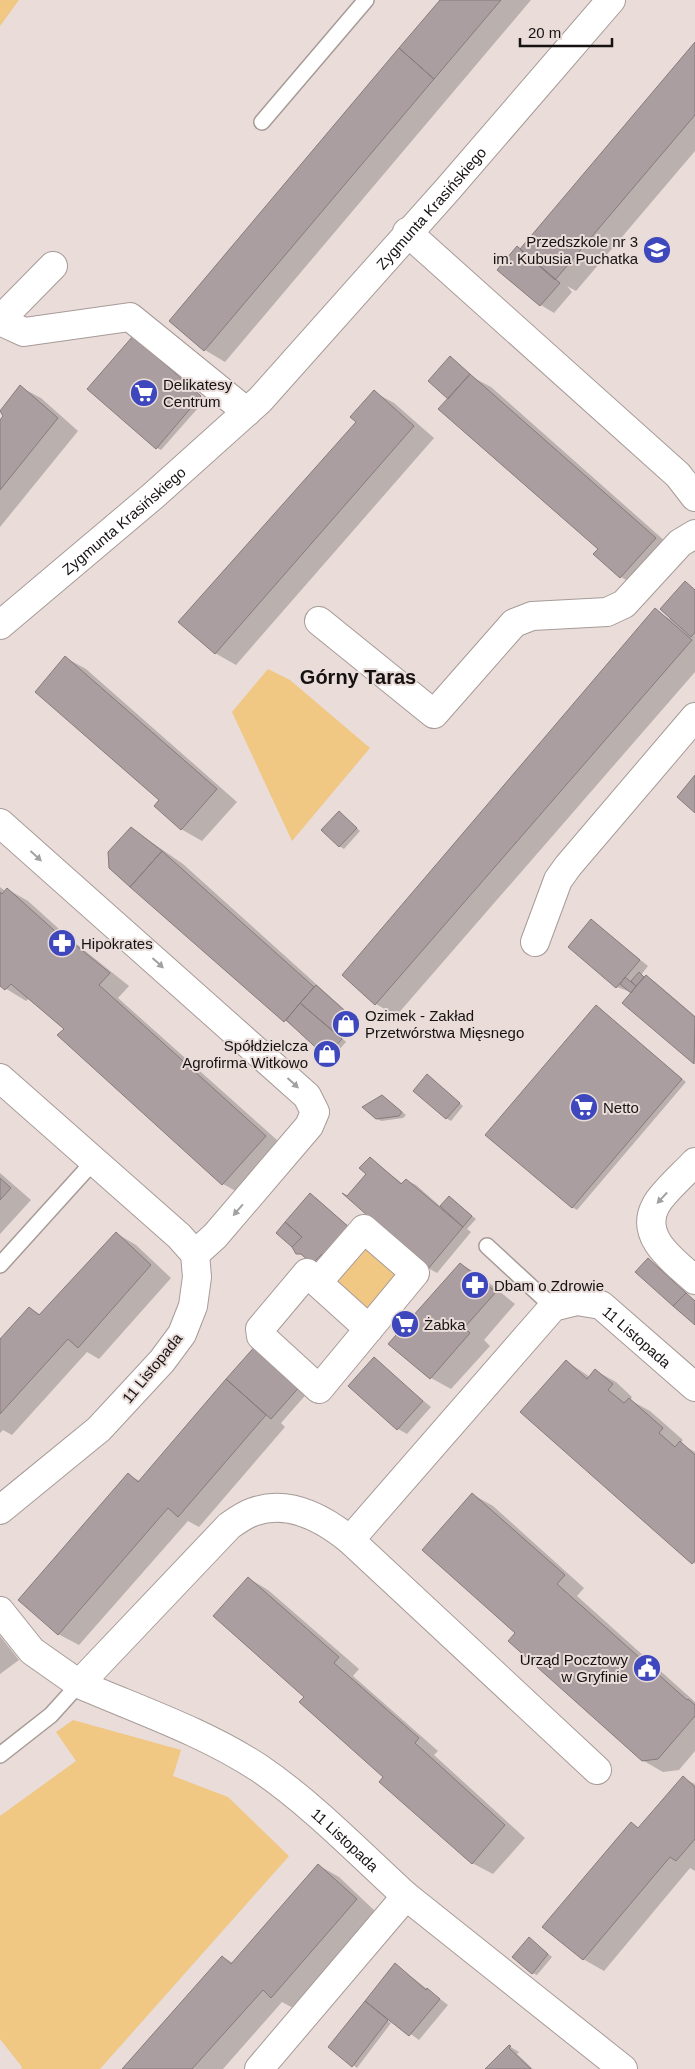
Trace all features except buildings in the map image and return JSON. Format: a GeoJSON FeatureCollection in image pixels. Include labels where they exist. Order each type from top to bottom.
{"type":"FeatureCollection","features":[{"type":"Feature","properties":{"kind":"street","name":"Zygmunta Krasińskiego"},"geometry":{"type":"LineString","coordinates":[[0,625],[247,412],[276,383],[407,232],[448,189],[611,0]]}},
{"type":"Feature","properties":{"kind":"street"},"geometry":{"type":"LineString","coordinates":[[407,232],[678,475],[695,497]]}},
{"type":"Feature","properties":{"kind":"street"},"geometry":{"type":"LineString","coordinates":[[52,266],[0,320],[24,332],[130,317],[247,412]]}},
{"type":"Feature","properties":{"kind":"street"},"geometry":{"type":"LineString","coordinates":[[319,621],[434,714],[514,623],[532,616],[607,612],[624,604],[680,543],[695,534]]}},
{"type":"Feature","properties":{"kind":"street"},"geometry":{"type":"LineString","coordinates":[[535,942],[558,880],[695,717]]}},
{"type":"Feature","properties":{"kind":"street"},"geometry":{"type":"LineString","coordinates":[[0,823],[307,1096],[315,1112],[309,1126],[215,1236],[194,1254],[179,1236],[0,1078]]}},
{"type":"Feature","properties":{"kind":"street"},"geometry":{"type":"LineString","coordinates":[[695,1162],[656,1205],[652,1221],[654,1235],[664,1252],[695,1280]]}},
{"type":"Feature","properties":{"kind":"street"},"geometry":{"type":"LineString","coordinates":[[318,1282],[364,1229],[414,1274],[369,1329],[319,1389],[261,1336],[260,1329],[308,1273],[369,1329]]}},
{"type":"Feature","properties":{"kind":"street","name":"11 Listopada"},"geometry":{"type":"LineString","coordinates":[[0,1510],[99,1429],[167,1354],[182,1334],[193,1306],[197,1277],[194,1254]]}},
{"type":"Feature","properties":{"kind":"street","name":"11 Listopada"},"geometry":{"type":"LineString","coordinates":[[553,1307],[577,1301],[601,1305],[695,1386]]}},
{"type":"Feature","properties":{"kind":"street"},"geometry":{"type":"LineString","coordinates":[[350,1540],[553,1307]]}},
{"type":"Feature","properties":{"kind":"street"},"geometry":{"type":"LineString","coordinates":[[79,1684],[229,1526],[252,1512],[276,1507],[306,1513],[331,1524],[597,1770]]}},
{"type":"Feature","properties":{"kind":"street","name":"11 Listopada"},"geometry":{"type":"LineString","coordinates":[[0,1611],[32,1651],[79,1684],[198,1735],[259,1768],[305,1805],[406,1896],[623,2069]]}},
{"type":"Feature","properties":{"kind":"street"},"geometry":{"type":"LineString","coordinates":[[259,2069],[406,1896]]}},
{"type":"Feature","properties":{"kind":"lane"},"geometry":{"type":"LineString","coordinates":[[262,122],[366,0]]}},
{"type":"Feature","properties":{"kind":"lane"},"geometry":{"type":"LineString","coordinates":[[0,1265],[94,1161]]}},
{"type":"Feature","properties":{"kind":"lane"},"geometry":{"type":"LineString","coordinates":[[487,1246],[553,1307]]}},
{"type":"Feature","properties":{"kind":"lane"},"geometry":{"type":"LineString","coordinates":[[0,1755],[51,1715],[79,1684]]}},
{"type":"Feature","properties":{"kind":"shaded area"},"geometry":{"type":"Polygon","coordinates":[[[0,0],[19,0],[0,26],[0,0]]]}},
{"type":"Feature","properties":{"kind":"shaded area"},"geometry":{"type":"Polygon","coordinates":[[[268,669],[290,680],[370,748],[292,841],[232,712],[268,669]]]}},
{"type":"Feature","properties":{"kind":"shaded area"},"geometry":{"type":"Polygon","coordinates":[[[364,1237],[408,1273],[368,1320],[326,1282],[364,1237]]]}},
{"type":"Feature","properties":{"kind":"shaded area"},"geometry":{"type":"Polygon","coordinates":[[[73,1720],[181,1750],[173,1776],[228,1797],[289,1856],[100,2069],[21,2069],[22,2067],[0,2039],[0,1816],[76,1761],[56,1732],[73,1720]]]}},
{"type":"Feature","properties":{"kind":"place","name":"Przedszkole nr 3 im. Kubusia Puchatka"},"geometry":{"type":"Point","coordinates":[657,250]}},
{"type":"Feature","properties":{"kind":"place","name":"Delikatesy Centrum"},"geometry":{"type":"Point","coordinates":[144,393]}},
{"type":"Feature","properties":{"kind":"place","name":"Hipokrates"},"geometry":{"type":"Point","coordinates":[62,943]}},
{"type":"Feature","properties":{"kind":"place","name":"Ozimek - Zakład Przetwórstwa Mięsnego"},"geometry":{"type":"Point","coordinates":[346,1024]}},
{"type":"Feature","properties":{"kind":"place","name":"Spółdzielcza Agrofirma Witkowo"},"geometry":{"type":"Point","coordinates":[327,1054]}},
{"type":"Feature","properties":{"kind":"place","name":"Netto"},"geometry":{"type":"Point","coordinates":[584,1107]}},
{"type":"Feature","properties":{"kind":"place","name":"Dbam o Zdrowie"},"geometry":{"type":"Point","coordinates":[475,1285]}},
{"type":"Feature","properties":{"kind":"place","name":"Żabka"},"geometry":{"type":"Point","coordinates":[405,1324]}},
{"type":"Feature","properties":{"kind":"place","name":"Urząd Pocztowy w Gryfinie"},"geometry":{"type":"Point","coordinates":[647,1668]}},
{"type":"Feature","properties":{"kind":"district","name":"Górny Taras"},"geometry":{"type":"Point","coordinates":[358,677]}}]}
